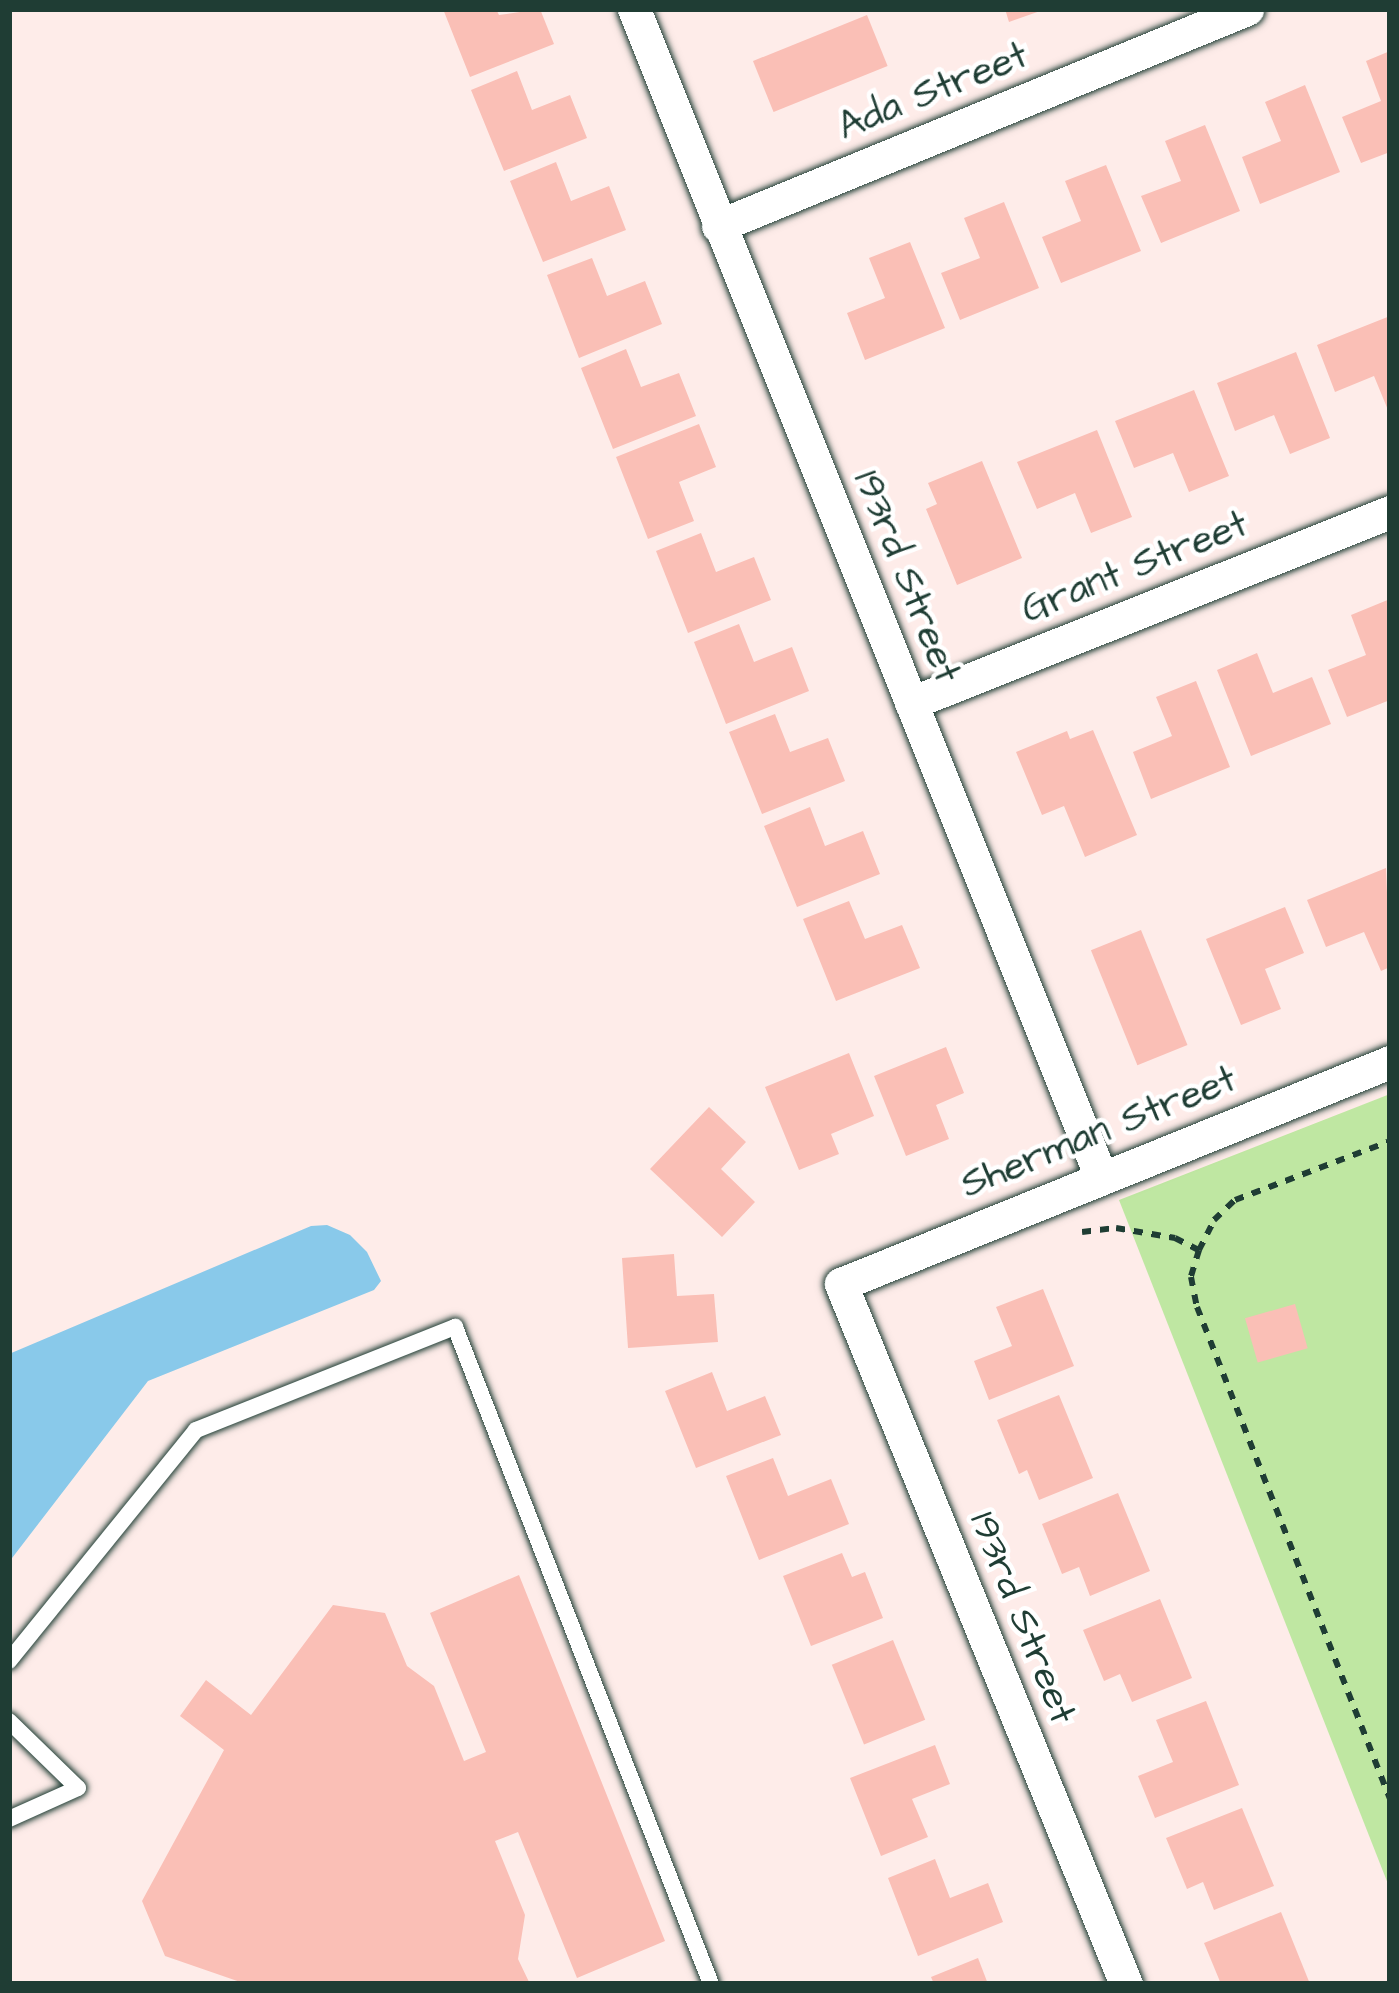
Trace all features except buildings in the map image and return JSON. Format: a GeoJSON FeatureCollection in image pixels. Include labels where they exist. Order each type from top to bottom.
{"type":"FeatureCollection","features":[{"type":"Feature","properties":{"kind":"street","name":"193rd Street"},"geometry":{"type":"LineString","coordinates":[[634,9],[1101,1177]]}},
{"type":"Feature","properties":{"kind":"street","name":"Ada Street"},"geometry":{"type":"LineString","coordinates":[[718,226],[1237,11]]}},
{"type":"Feature","properties":{"kind":"street","name":"Grant Street"},"geometry":{"type":"LineString","coordinates":[[911,703],[1390,512]]}},
{"type":"Feature","properties":{"kind":"street","name":"Sherman Street"},"geometry":{"type":"LineString","coordinates":[[841,1284],[1390,1062]]}},
{"type":"Feature","properties":{"kind":"street","name":"193rd Street"},"geometry":{"type":"LineString","coordinates":[[841,1284],[1126,1984]]}},
{"type":"Feature","properties":{"kind":"lane"},"geometry":{"type":"LineString","coordinates":[[9,1661],[196,1430],[455,1327],[711,1984]]}},
{"type":"Feature","properties":{"kind":"lane"},"geometry":{"type":"LineString","coordinates":[[9,1721],[78,1788],[9,1819]]}},
{"type":"Feature","properties":{"kind":"path"},"geometry":{"type":"LineString","coordinates":[[1390,1141],[1235,1200],[1214,1220],[1198,1250],[1191,1277],[1197,1307],[1390,1799]]}},
{"type":"Feature","properties":{"kind":"path"},"geometry":{"type":"LineString","coordinates":[[1082,1232],[1116,1228],[1175,1238],[1198,1250]]}},
{"type":"Feature","properties":{"kind":"green space"},"geometry":{"type":"Polygon","coordinates":[[[1390,1094],[1390,1889],[1119,1200],[1390,1094]]]}},
{"type":"Feature","properties":{"kind":"water"},"geometry":{"type":"Polygon","coordinates":[[[327,1225],[350,1235],[367,1252],[381,1281],[374,1290],[148,1381],[9,1562],[9,1354],[311,1226],[327,1225]]]}}]}
